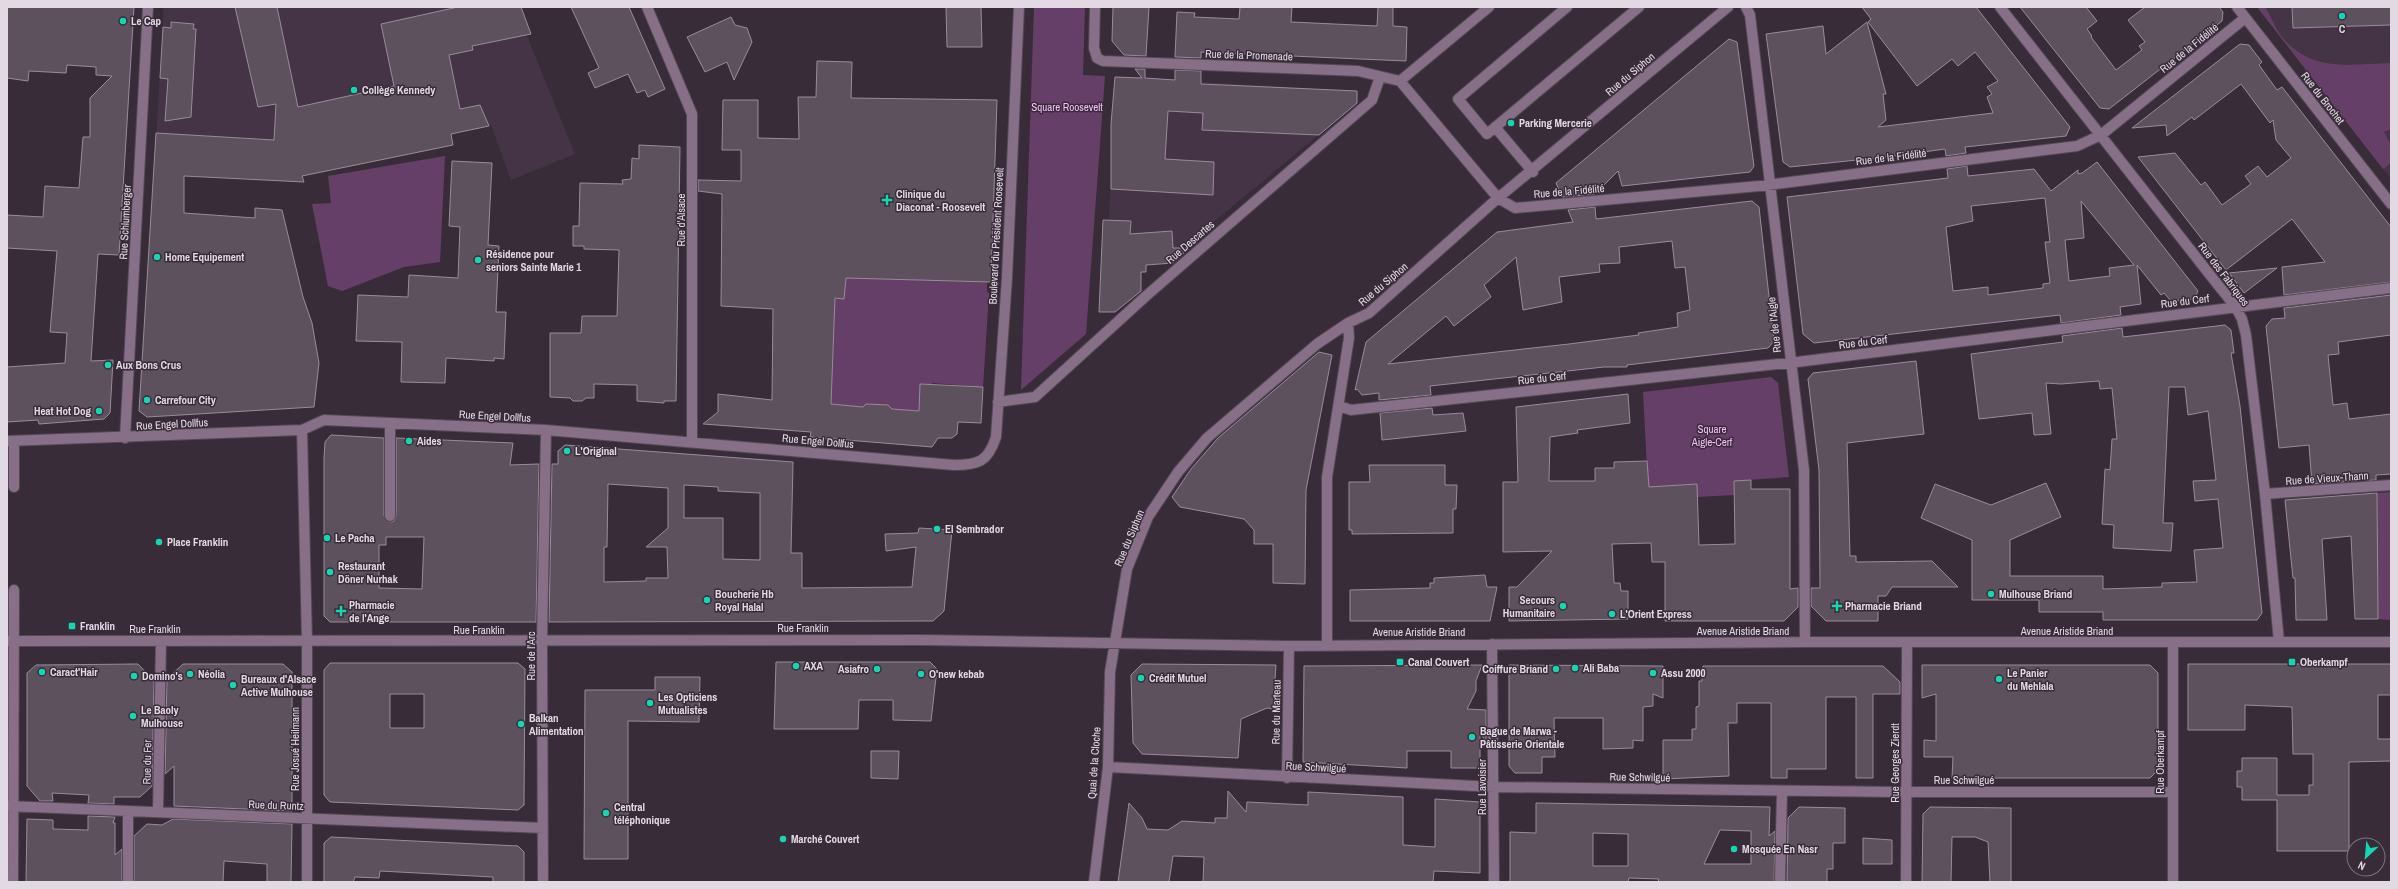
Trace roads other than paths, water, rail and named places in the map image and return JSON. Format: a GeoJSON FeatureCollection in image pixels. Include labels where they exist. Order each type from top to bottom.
{"type":"FeatureCollection","features":[{"type":"Feature","properties":{"kind":"street","name":"Rue Schlumberger"},"geometry":{"type":"LineString","coordinates":[[125,438],[148,7]]}},
{"type":"Feature","properties":{"kind":"street","name":"Rue d'Alsace"},"geometry":{"type":"LineString","coordinates":[[647,7],[692,114],[692,442]]}},
{"type":"Feature","properties":{"kind":"street","name":"Boulevard du Président Roosevelt"},"geometry":{"type":"LineString","coordinates":[[982,461],[991,451],[996,437],[1007,278],[1019,7]]}},
{"type":"Feature","properties":{"kind":"street","name":"Rue de la Promenade"},"geometry":{"type":"LineString","coordinates":[[1095,7],[1094,48],[1097,58],[1113,62],[1358,71],[1400,81]]}},
{"type":"Feature","properties":{"kind":"street"},"geometry":{"type":"LineString","coordinates":[[1489,7],[1400,81],[1417,99],[1498,198]]}},
{"type":"Feature","properties":{"kind":"street"},"geometry":{"type":"LineString","coordinates":[[1567,7],[1458,99],[1487,134],[1639,7]]}},
{"type":"Feature","properties":{"kind":"street","name":"Rue du Siphon"},"geometry":{"type":"LineString","coordinates":[[1115,645],[1127,569],[1148,517],[1178,472],[1207,438],[1317,344],[1348,323],[1369,313],[1498,198],[1533,172],[1728,7]]}},
{"type":"Feature","properties":{"kind":"street","name":"Rue de l'Aigle"},"geometry":{"type":"LineString","coordinates":[[1746,7],[1750,15],[1772,184],[1790,363],[1804,470],[1805,642]]}},
{"type":"Feature","properties":{"kind":"street","name":"Rue des Fabriques"},"geometry":{"type":"LineString","coordinates":[[2000,7],[2235,306],[2242,319],[2246,334],[2265,494],[2279,642]]}},
{"type":"Feature","properties":{"kind":"street","name":"Rue du Brochet"},"geometry":{"type":"LineString","coordinates":[[2237,7],[2391,204]]}},
{"type":"Feature","properties":{"kind":"street","name":"Rue de la Fidélité"},"geometry":{"type":"LineString","coordinates":[[1498,198],[1515,208],[1772,184],[2077,146],[2101,136],[2245,18]]}},
{"type":"Feature","properties":{"kind":"street","name":"Rue Descartes"},"geometry":{"type":"LineString","coordinates":[[998,402],[1036,397],[1146,296],[1372,100],[1380,77]]}},
{"type":"Feature","properties":{"kind":"street"},"geometry":{"type":"LineString","coordinates":[[1495,127],[1533,172]]}},
{"type":"Feature","properties":{"kind":"street","name":"Rue du Cerf"},"geometry":{"type":"LineString","coordinates":[[1339,406],[1351,410],[1790,363],[2235,306],[2391,288]]}},
{"type":"Feature","properties":{"kind":"street"},"geometry":{"type":"LineString","coordinates":[[1327,645],[1327,476],[1349,338],[1348,323]]}},
{"type":"Feature","properties":{"kind":"street","name":"Rue Engel Dollfus"},"geometry":{"type":"LineString","coordinates":[[10,441],[125,438],[302,430],[324,420],[546,430],[954,465],[970,465],[982,461]]}},
{"type":"Feature","properties":{"kind":"street"},"geometry":{"type":"LineString","coordinates":[[390,422],[390,516]]}},
{"type":"Feature","properties":{"kind":"street"},"geometry":{"type":"LineString","coordinates":[[302,430],[306,640]]}},
{"type":"Feature","properties":{"kind":"street","name":"Rue de l'Arc"},"geometry":{"type":"LineString","coordinates":[[544,882],[542,641],[546,430]]}},
{"type":"Feature","properties":{"kind":"street"},"geometry":{"type":"LineString","coordinates":[[10,441],[14,487]]}},
{"type":"Feature","properties":{"kind":"street","name":"Rue de Vieux-Thann"},"geometry":{"type":"LineString","coordinates":[[2265,494],[2391,486]]}},
{"type":"Feature","properties":{"kind":"street"},"geometry":{"type":"LineString","coordinates":[[13,882],[10,641],[14,590]]}},
{"type":"Feature","properties":{"kind":"street","name":"Rue Franklin"},"geometry":{"type":"LineString","coordinates":[[10,641],[306,640],[985,642]]}},
{"type":"Feature","properties":{"kind":"street","name":"Rue Josué Heilmann"},"geometry":{"type":"LineString","coordinates":[[306,640],[307,882]]}},
{"type":"Feature","properties":{"kind":"street","name":"Rue du Fer"},"geometry":{"type":"LineString","coordinates":[[158,812],[162,641]]}},
{"type":"Feature","properties":{"kind":"street","name":"Avenue Aristide Briand"},"geometry":{"type":"LineString","coordinates":[[985,642],[1115,645],[1289,646],[1805,642],[1907,644],[2391,642]]}},
{"type":"Feature","properties":{"kind":"street","name":"Rue Oberkampf"},"geometry":{"type":"LineString","coordinates":[[2173,642],[2173,882]]}},
{"type":"Feature","properties":{"kind":"street","name":"Rue Lavoisier"},"geometry":{"type":"LineString","coordinates":[[1492,644],[1495,787],[1494,882]]}},
{"type":"Feature","properties":{"kind":"street","name":"Rue Georges Zierdt"},"geometry":{"type":"LineString","coordinates":[[1906,882],[1907,644]]}},
{"type":"Feature","properties":{"kind":"street","name":"Quai de la Cloche"},"geometry":{"type":"LineString","coordinates":[[1094,882],[1108,767],[1110,672],[1115,645]]}},
{"type":"Feature","properties":{"kind":"street","name":"Rue du Marteau"},"geometry":{"type":"LineString","coordinates":[[1287,778],[1289,646]]}},
{"type":"Feature","properties":{"kind":"street","name":"Rue Schwilgué"},"geometry":{"type":"LineString","coordinates":[[1108,767],[1287,778],[1495,787],[1907,792],[2172,792]]}},
{"type":"Feature","properties":{"kind":"street"},"geometry":{"type":"LineString","coordinates":[[1780,882],[1782,791]]}},
{"type":"Feature","properties":{"kind":"street","name":"Rue du Runtz"},"geometry":{"type":"LineString","coordinates":[[11,806],[543,828]]}},
{"type":"Feature","properties":{"kind":"street"},"geometry":{"type":"LineString","coordinates":[[128,812],[128,882]]}},
{"type":"Feature","properties":{"kind":"place","name":"C"},"geometry":{"type":"Point","coordinates":[2342,16]}},
{"type":"Feature","properties":{"kind":"place","name":"Le Cap"},"geometry":{"type":"Point","coordinates":[123,21]}},
{"type":"Feature","properties":{"kind":"place","name":"Collège Kennedy"},"geometry":{"type":"Point","coordinates":[354,90]}},
{"type":"Feature","properties":{"kind":"place","name":"Parking Mercerie"},"geometry":{"type":"Point","coordinates":[1511,123]}},
{"type":"Feature","properties":{"kind":"place","name":"Clinique du Diaconat - Roosevelt"},"geometry":{"type":"Point","coordinates":[887,200]}},
{"type":"Feature","properties":{"kind":"place","name":"Home Equipement"},"geometry":{"type":"Point","coordinates":[157,257]}},
{"type":"Feature","properties":{"kind":"place","name":"Résidence pour seniors Sainte Marie 1"},"geometry":{"type":"Point","coordinates":[478,260]}},
{"type":"Feature","properties":{"kind":"place","name":"Aux Bons Crus"},"geometry":{"type":"Point","coordinates":[108,365]}},
{"type":"Feature","properties":{"kind":"place","name":"Carrefour City"},"geometry":{"type":"Point","coordinates":[147,400]}},
{"type":"Feature","properties":{"kind":"place","name":"Heat Hot Dog"},"geometry":{"type":"Point","coordinates":[99,411]}},
{"type":"Feature","properties":{"kind":"place","name":"Aides"},"geometry":{"type":"Point","coordinates":[409,441]}},
{"type":"Feature","properties":{"kind":"place","name":"L'Original"},"geometry":{"type":"Point","coordinates":[567,451]}},
{"type":"Feature","properties":{"kind":"place","name":"El Sembrador"},"geometry":{"type":"Point","coordinates":[937,529]}},
{"type":"Feature","properties":{"kind":"place","name":"Le Pacha"},"geometry":{"type":"Point","coordinates":[327,538]}},
{"type":"Feature","properties":{"kind":"place","name":"Place Franklin"},"geometry":{"type":"Point","coordinates":[159,542]}},
{"type":"Feature","properties":{"kind":"place","name":"Restaurant Döner Nurhak"},"geometry":{"type":"Point","coordinates":[330,572]}},
{"type":"Feature","properties":{"kind":"place","name":"Mulhouse Briand"},"geometry":{"type":"Point","coordinates":[1991,594]}},
{"type":"Feature","properties":{"kind":"place","name":"Boucherie Hb Royal Halal"},"geometry":{"type":"Point","coordinates":[707,600]}},
{"type":"Feature","properties":{"kind":"place","name":"Secours Humanitaire"},"geometry":{"type":"Point","coordinates":[1563,606]}},
{"type":"Feature","properties":{"kind":"place","name":"Pharmacie Briand"},"geometry":{"type":"Point","coordinates":[1837,606]}},
{"type":"Feature","properties":{"kind":"place","name":"Pharmacie de l'Ange"},"geometry":{"type":"Point","coordinates":[341,611]}},
{"type":"Feature","properties":{"kind":"place","name":"L'Orient Express"},"geometry":{"type":"Point","coordinates":[1612,614]}},
{"type":"Feature","properties":{"kind":"place","name":"Franklin"},"geometry":{"type":"Point","coordinates":[72,626]}},
{"type":"Feature","properties":{"kind":"place","name":"Canal Couvert"},"geometry":{"type":"Point","coordinates":[1400,662]}},
{"type":"Feature","properties":{"kind":"place","name":"Oberkampf"},"geometry":{"type":"Point","coordinates":[2292,662]}},
{"type":"Feature","properties":{"kind":"place","name":"AXA"},"geometry":{"type":"Point","coordinates":[796,666]}},
{"type":"Feature","properties":{"kind":"place","name":"Ali Baba"},"geometry":{"type":"Point","coordinates":[1575,668]}},
{"type":"Feature","properties":{"kind":"place","name":"Asiafro"},"geometry":{"type":"Point","coordinates":[877,669]}},
{"type":"Feature","properties":{"kind":"place","name":"Coiffure Briand"},"geometry":{"type":"Point","coordinates":[1556,669]}},
{"type":"Feature","properties":{"kind":"place","name":"Caract'Hair"},"geometry":{"type":"Point","coordinates":[42,672]}},
{"type":"Feature","properties":{"kind":"place","name":"Assu 2000"},"geometry":{"type":"Point","coordinates":[1653,673]}},
{"type":"Feature","properties":{"kind":"place","name":"Néolia"},"geometry":{"type":"Point","coordinates":[190,674]}},
{"type":"Feature","properties":{"kind":"place","name":"O'new kebab"},"geometry":{"type":"Point","coordinates":[921,674]}},
{"type":"Feature","properties":{"kind":"place","name":"Domino's"},"geometry":{"type":"Point","coordinates":[134,676]}},
{"type":"Feature","properties":{"kind":"place","name":"Crédit Mutuel"},"geometry":{"type":"Point","coordinates":[1141,678]}},
{"type":"Feature","properties":{"kind":"place","name":"Le Panier du Mehlala"},"geometry":{"type":"Point","coordinates":[1999,679]}},
{"type":"Feature","properties":{"kind":"place","name":"Bureaux d'Alsace Active Mulhouse"},"geometry":{"type":"Point","coordinates":[233,685]}},
{"type":"Feature","properties":{"kind":"place","name":"Les Opticiens Mutualistes"},"geometry":{"type":"Point","coordinates":[650,703]}},
{"type":"Feature","properties":{"kind":"place","name":"Le Baoly Mulhouse"},"geometry":{"type":"Point","coordinates":[133,716]}},
{"type":"Feature","properties":{"kind":"place","name":"Balkan Alimentation"},"geometry":{"type":"Point","coordinates":[521,724]}},
{"type":"Feature","properties":{"kind":"place","name":"Bague de Marwa - Pâtisserie Orientale"},"geometry":{"type":"Point","coordinates":[1472,737]}},
{"type":"Feature","properties":{"kind":"place","name":"Central téléphonique"},"geometry":{"type":"Point","coordinates":[606,813]}},
{"type":"Feature","properties":{"kind":"place","name":"Marché Couvert"},"geometry":{"type":"Point","coordinates":[783,839]}},
{"type":"Feature","properties":{"kind":"place","name":"Mosquée En Nasr"},"geometry":{"type":"Point","coordinates":[1734,849]}},
{"type":"Feature","properties":{"kind":"park label","name":"Square Roosevelt"},"geometry":{"type":"Point","coordinates":[1067,107]}},
{"type":"Feature","properties":{"kind":"park label","name":"Square Aigle-Cerf"},"geometry":{"type":"Point","coordinates":[1712,435]}}]}
